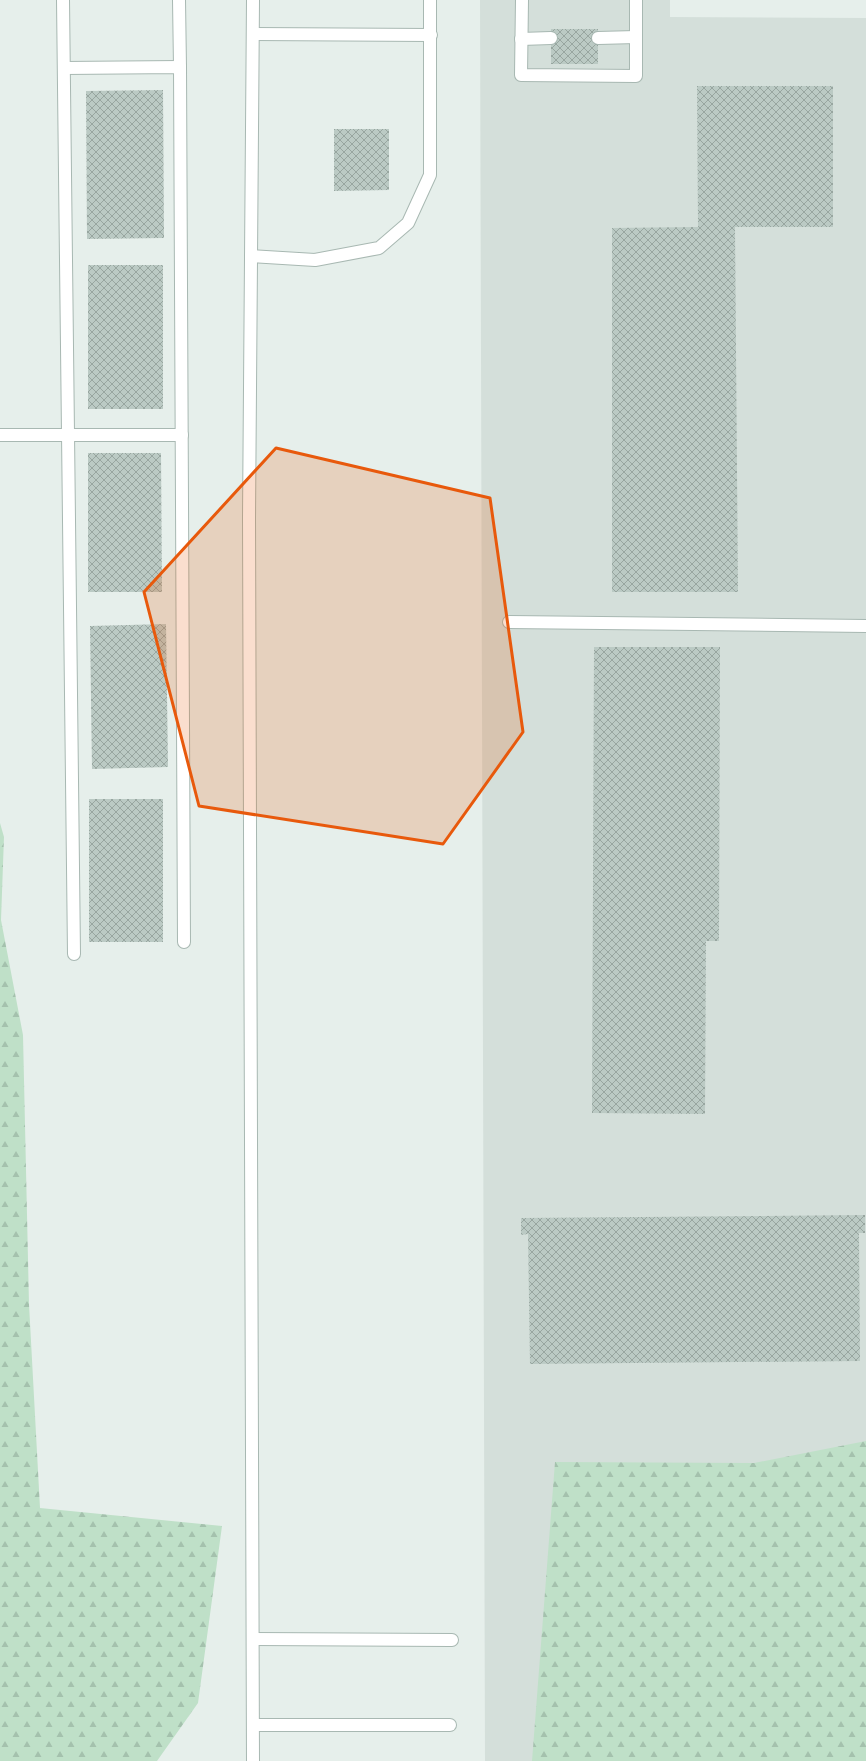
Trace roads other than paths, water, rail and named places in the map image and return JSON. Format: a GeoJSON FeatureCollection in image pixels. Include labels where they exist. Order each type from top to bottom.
{"type":"FeatureCollection","features":[{"type":"Feature","properties":{"kind":"lane"},"geometry":{"type":"LineString","coordinates":[[63,0],[74,954]]}},
{"type":"Feature","properties":{"kind":"lane"},"geometry":{"type":"LineString","coordinates":[[179,0],[184,942]]}},
{"type":"Feature","properties":{"kind":"lane"},"geometry":{"type":"LineString","coordinates":[[253,0],[250,565],[253,1761]]}},
{"type":"Feature","properties":{"kind":"lane"},"geometry":{"type":"LineString","coordinates":[[251,256],[315,260],[379,248],[408,223],[430,176],[430,0]]}},
{"type":"Feature","properties":{"kind":"lane"},"geometry":{"type":"LineString","coordinates":[[522,0],[521,75],[636,76],[636,0]]}},
{"type":"Feature","properties":{"kind":"lane"},"geometry":{"type":"LineString","coordinates":[[253,34],[430,35]]}},
{"type":"Feature","properties":{"kind":"lane"},"geometry":{"type":"LineString","coordinates":[[598,38],[636,37]]}},
{"type":"Feature","properties":{"kind":"lane"},"geometry":{"type":"LineString","coordinates":[[521,39],[551,38]]}},
{"type":"Feature","properties":{"kind":"lane"},"geometry":{"type":"LineString","coordinates":[[64,68],[180,67]]}},
{"type":"Feature","properties":{"kind":"lane"},"geometry":{"type":"LineString","coordinates":[[0,435],[182,436]]}},
{"type":"Feature","properties":{"kind":"lane"},"geometry":{"type":"LineString","coordinates":[[509,622],[866,626]]}},
{"type":"Feature","properties":{"kind":"lane"},"geometry":{"type":"LineString","coordinates":[[253,1639],[452,1640]]}},
{"type":"Feature","properties":{"kind":"lane"},"geometry":{"type":"LineString","coordinates":[[253,1725],[450,1725]]}}]}
